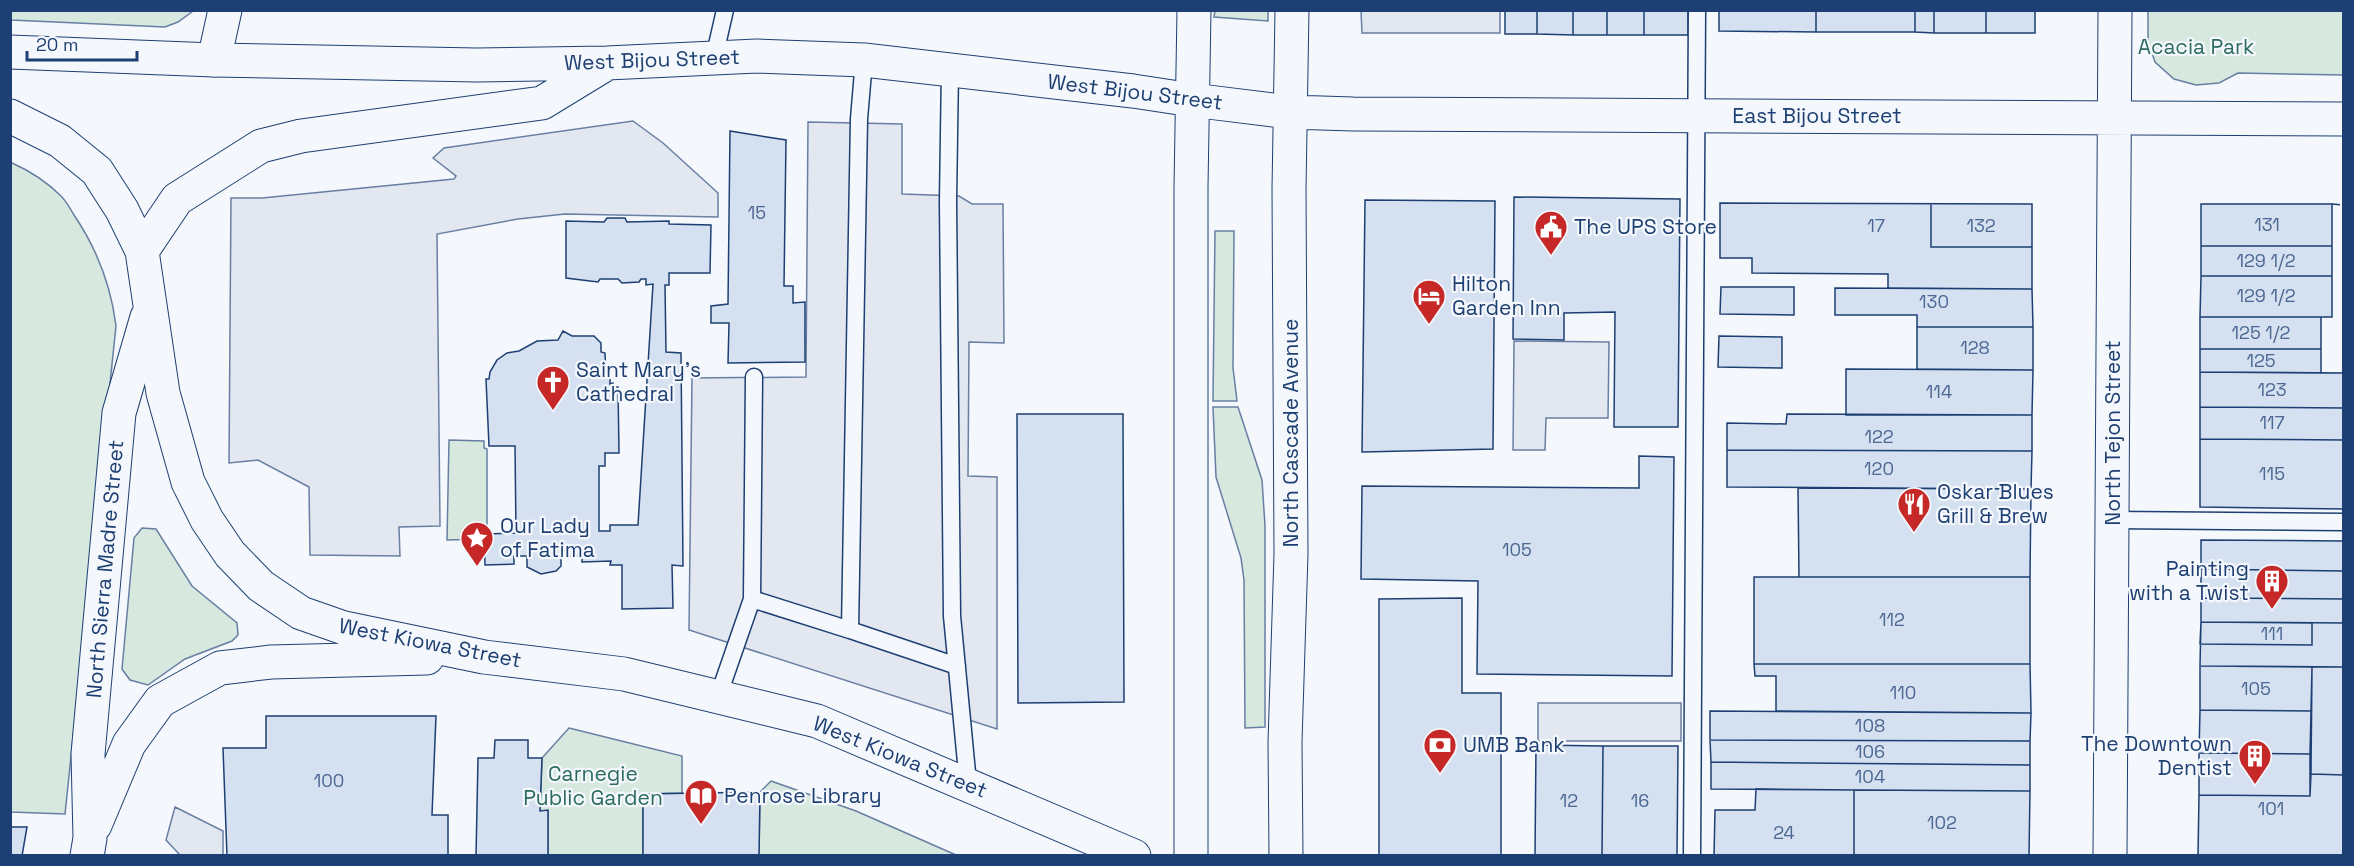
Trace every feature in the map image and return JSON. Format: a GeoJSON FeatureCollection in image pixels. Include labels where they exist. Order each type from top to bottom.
{"type":"FeatureCollection","features":[{"type":"Feature","properties":{"kind":"main road"},"geometry":{"type":"LineString","coordinates":[[214,60],[225,10]]}},
{"type":"Feature","properties":{"kind":"main road"},"geometry":{"type":"LineString","coordinates":[[1191,855],[1194,10]]}},
{"type":"Feature","properties":{"kind":"main road","name":"North Cascade Avenue"},"geometry":{"type":"LineString","coordinates":[[1286,855],[1285,742],[1292,440],[1290,112],[1292,10]]}},
{"type":"Feature","properties":{"kind":"main road","name":"North Tejon Street"},"geometry":{"type":"LineString","coordinates":[[2110,855],[2115,10]]}},
{"type":"Feature","properties":{"kind":"main road","name":"West Bijou Street"},"geometry":{"type":"LineString","coordinates":[[10,52],[214,60],[477,65],[607,63],[757,56],[864,60],[1133,91],[1290,112]]}},
{"type":"Feature","properties":{"kind":"main road"},"geometry":{"type":"LineString","coordinates":[[141,251],[177,199],[261,146],[301,136],[542,103],[607,63]]}},
{"type":"Feature","properties":{"kind":"main road","name":"East Bijou Street"},"geometry":{"type":"LineString","coordinates":[[1290,112],[2343,119]]}},
{"type":"Feature","properties":{"kind":"main road","name":"West Kiowa Street"},"geometry":{"type":"LineString","coordinates":[[10,116],[60,141],[97,171],[122,210],[141,251],[163,393],[184,471],[207,520],[230,554],[261,586],[301,613],[344,628],[484,657],[624,674],[817,721],[1134,855]]}},
{"type":"Feature","properties":{"kind":"main road","name":"North Sierra Madre Street"},"geometry":{"type":"LineString","coordinates":[[89,847],[88,754],[119,413],[151,304]]}},
{"type":"Feature","properties":{"kind":"main road","name":"North Sierra Madre Street"},"geometry":{"type":"LineString","coordinates":[[89,847],[129,744],[160,701],[220,668],[271,662],[484,657]]}},
{"type":"Feature","properties":{"kind":"lane"},"geometry":{"type":"LineString","coordinates":[[714,58],[725,10]]}},
{"type":"Feature","properties":{"kind":"lane"},"geometry":{"type":"LineString","coordinates":[[1692,855],[1697,10]]}},
{"type":"Feature","properties":{"kind":"lane"},"geometry":{"type":"LineString","coordinates":[[850,630],[859,135],[864,60]]}},
{"type":"Feature","properties":{"kind":"lane"},"geometry":{"type":"LineString","coordinates":[[950,69],[948,201],[952,616],[968,783]]}},
{"type":"Feature","properties":{"kind":"lane"},"geometry":{"type":"LineString","coordinates":[[718,697],[752,599],[753,377]]}},
{"type":"Feature","properties":{"kind":"lane"},"geometry":{"type":"LineString","coordinates":[[2112,520],[2343,522]]}},
{"type":"Feature","properties":{"kind":"lane"},"geometry":{"type":"LineString","coordinates":[[752,599],[957,666]]}},
{"type":"Feature","properties":{"kind":"green space"},"geometry":{"type":"Polygon","coordinates":[[[10,11],[193,11],[178,22],[165,27],[11,20],[10,11]]]}},
{"type":"Feature","properties":{"kind":"green space"},"geometry":{"type":"Polygon","coordinates":[[[1215,11],[1268,11],[1268,21],[1214,17],[1215,11]]]}},
{"type":"Feature","properties":{"kind":"green space","name":"Acacia Park"},"geometry":{"type":"Polygon","coordinates":[[[2148,11],[2343,11],[2343,75],[2238,73],[2219,83],[2196,85],[2174,79],[2155,62],[2148,41],[2148,11]]]}},
{"type":"Feature","properties":{"kind":"green space"},"geometry":{"type":"Polygon","coordinates":[[[10,162],[43,181],[68,205],[90,241],[102,268],[111,296],[116,326],[65,814],[11,812],[10,162]]]}},
{"type":"Feature","properties":{"kind":"green space"},"geometry":{"type":"Polygon","coordinates":[[[1215,231],[1234,231],[1233,368],[1237,401],[1213,401],[1215,231]]]}},
{"type":"Feature","properties":{"kind":"green space"},"geometry":{"type":"Polygon","coordinates":[[[1213,407],[1238,407],[1262,480],[1265,526],[1265,727],[1245,728],[1244,580],[1241,558],[1216,477],[1213,407]]]}},
{"type":"Feature","properties":{"kind":"green space"},"geometry":{"type":"Polygon","coordinates":[[[449,440],[484,441],[484,448],[487,449],[487,530],[483,531],[482,539],[447,540],[449,440]]]}},
{"type":"Feature","properties":{"kind":"green space"},"geometry":{"type":"Polygon","coordinates":[[[142,528],[156,529],[192,586],[237,623],[238,635],[232,641],[185,659],[148,685],[130,680],[122,669],[134,538],[142,528]]]}},
{"type":"Feature","properties":{"kind":"green space","name":"Carnegie Public Garden"},"geometry":{"type":"Polygon","coordinates":[[[569,728],[682,756],[682,793],[643,794],[643,855],[548,855],[548,811],[540,811],[542,758],[569,728]]]}},
{"type":"Feature","properties":{"kind":"green space"},"geometry":{"type":"Polygon","coordinates":[[[771,781],[856,811],[956,855],[759,856],[760,792],[771,781]]]}},
{"type":"Feature","properties":{"kind":"shaded area"},"geometry":{"type":"Polygon","coordinates":[[[1361,11],[1500,11],[1500,33],[1362,33],[1361,11]]]}},
{"type":"Feature","properties":{"kind":"shaded area"},"geometry":{"type":"Polygon","coordinates":[[[633,121],[663,143],[718,193],[718,217],[565,214],[518,219],[437,234],[440,526],[399,527],[400,556],[310,555],[309,487],[258,460],[229,463],[231,198],[262,198],[454,179],[456,176],[433,158],[444,148],[633,121]]]}},
{"type":"Feature","properties":{"kind":"shaded area"},"geometry":{"type":"Polygon","coordinates":[[[808,122],[902,124],[902,194],[959,196],[972,204],[1003,204],[1004,343],[969,342],[968,476],[997,477],[997,729],[689,630],[692,378],[806,377],[808,122]]]}},
{"type":"Feature","properties":{"kind":"shaded area"},"geometry":{"type":"Polygon","coordinates":[[[1514,341],[1609,342],[1608,418],[1546,418],[1545,450],[1513,450],[1514,341]]]}},
{"type":"Feature","properties":{"kind":"shaded area"},"geometry":{"type":"Polygon","coordinates":[[[1538,703],[1681,703],[1681,741],[1538,741],[1538,703]]]}},
{"type":"Feature","properties":{"kind":"shaded area"},"geometry":{"type":"Polygon","coordinates":[[[175,807],[223,831],[223,855],[180,855],[166,840],[175,807]]]}},
{"type":"Feature","properties":{"kind":"building"},"geometry":{"type":"Polygon","coordinates":[[[1505,10],[1537,10],[1537,34],[1505,34],[1505,10]]]}},
{"type":"Feature","properties":{"kind":"building"},"geometry":{"type":"Polygon","coordinates":[[[1537,10],[1573,10],[1573,35],[1537,34],[1537,10]]]}},
{"type":"Feature","properties":{"kind":"building"},"geometry":{"type":"Polygon","coordinates":[[[1573,10],[1607,10],[1607,35],[1573,35],[1573,10]]]}},
{"type":"Feature","properties":{"kind":"building"},"geometry":{"type":"Polygon","coordinates":[[[1607,10],[1644,10],[1644,35],[1607,35],[1607,10]]]}},
{"type":"Feature","properties":{"kind":"building"},"geometry":{"type":"Polygon","coordinates":[[[1644,10],[1688,10],[1688,35],[1644,35],[1644,10]]]}},
{"type":"Feature","properties":{"kind":"building"},"geometry":{"type":"Polygon","coordinates":[[[1719,10],[1816,10],[1816,32],[1719,31],[1719,10]]]}},
{"type":"Feature","properties":{"kind":"building"},"geometry":{"type":"Polygon","coordinates":[[[1816,10],[1915,10],[1915,32],[1816,32],[1816,10]]]}},
{"type":"Feature","properties":{"kind":"building"},"geometry":{"type":"Polygon","coordinates":[[[1915,10],[1934,10],[1934,33],[1915,32],[1915,10]]]}},
{"type":"Feature","properties":{"kind":"building"},"geometry":{"type":"Polygon","coordinates":[[[1934,10],[1986,10],[1986,33],[1934,33],[1934,10]]]}},
{"type":"Feature","properties":{"kind":"building"},"geometry":{"type":"Polygon","coordinates":[[[1986,10],[2035,10],[2035,33],[1986,33],[1986,10]]]}},
{"type":"Feature","properties":{"kind":"building"},"geometry":{"type":"Polygon","coordinates":[[[730,131],[786,140],[784,286],[793,286],[793,303],[805,302],[805,362],[728,363],[729,323],[711,323],[711,306],[728,304],[730,131]]]}},
{"type":"Feature","properties":{"kind":"building"},"geometry":{"type":"Polygon","coordinates":[[[1514,197],[1680,199],[1678,427],[1614,427],[1615,312],[1564,313],[1564,340],[1513,339],[1514,197]]]}},
{"type":"Feature","properties":{"kind":"building","name":"Hilton Garden Inn"},"geometry":{"type":"Polygon","coordinates":[[[1365,200],[1495,201],[1493,449],[1362,452],[1365,200]]]}},
{"type":"Feature","properties":{"kind":"building"},"geometry":{"type":"Polygon","coordinates":[[[1720,203],[2032,204],[2032,289],[1888,288],[1888,274],[1752,273],[1752,258],[1720,258],[1720,203]]]}},
{"type":"Feature","properties":{"kind":"building"},"geometry":{"type":"Polygon","coordinates":[[[1931,204],[2032,204],[2032,247],[1931,247],[1931,204]]]}},
{"type":"Feature","properties":{"kind":"building"},"geometry":{"type":"Polygon","coordinates":[[[2201,204],[2332,204],[2332,246],[2201,246],[2201,204]]]}},
{"type":"Feature","properties":{"kind":"building","name":"Saint Mary's Cathedral"},"geometry":{"type":"Polygon","coordinates":[[[607,218],[625,218],[627,222],[669,221],[669,224],[711,225],[710,273],[669,273],[669,285],[665,285],[666,352],[681,353],[683,566],[672,565],[673,608],[622,609],[622,565],[610,565],[611,561],[582,562],[582,556],[561,556],[561,566],[556,571],[541,574],[527,567],[527,556],[514,556],[514,564],[485,565],[484,534],[516,533],[515,446],[489,446],[486,379],[489,379],[497,360],[507,353],[519,351],[537,341],[558,340],[563,331],[572,336],[594,336],[601,343],[601,352],[605,353],[606,377],[610,377],[610,384],[613,383],[614,387],[618,387],[619,453],[605,453],[605,466],[599,466],[599,531],[610,531],[610,525],[638,525],[653,284],[646,285],[646,279],[641,279],[639,282],[622,283],[618,279],[600,279],[598,282],[566,278],[566,221],[604,222],[607,218]]]}},
{"type":"Feature","properties":{"kind":"building"},"geometry":{"type":"Polygon","coordinates":[[[2201,246],[2332,246],[2332,276],[2201,276],[2201,246]]]}},
{"type":"Feature","properties":{"kind":"building"},"geometry":{"type":"Polygon","coordinates":[[[2201,276],[2332,276],[2332,317],[2200,317],[2201,276]]]}},
{"type":"Feature","properties":{"kind":"building"},"geometry":{"type":"Polygon","coordinates":[[[1721,287],[1794,287],[1794,315],[1720,314],[1721,287]]]}},
{"type":"Feature","properties":{"kind":"building"},"geometry":{"type":"Polygon","coordinates":[[[1835,288],[2032,289],[2033,327],[1917,327],[1917,315],[1835,315],[1835,288]]]}},
{"type":"Feature","properties":{"kind":"building"},"geometry":{"type":"Polygon","coordinates":[[[2200,317],[2321,317],[2321,349],[2200,349],[2200,317]]]}},
{"type":"Feature","properties":{"kind":"building"},"geometry":{"type":"Polygon","coordinates":[[[1917,327],[2033,327],[2033,370],[1917,369],[1917,327]]]}},
{"type":"Feature","properties":{"kind":"building"},"geometry":{"type":"Polygon","coordinates":[[[1719,336],[1782,337],[1782,368],[1718,367],[1719,336]]]}},
{"type":"Feature","properties":{"kind":"building"},"geometry":{"type":"Polygon","coordinates":[[[2200,349],[2321,349],[2321,373],[2200,372],[2200,349]]]}},
{"type":"Feature","properties":{"kind":"building"},"geometry":{"type":"Polygon","coordinates":[[[1846,369],[2033,370],[2032,415],[1846,415],[1846,369]]]}},
{"type":"Feature","properties":{"kind":"building"},"geometry":{"type":"Polygon","coordinates":[[[2200,372],[2344,373],[2344,408],[2200,407],[2200,372]]]}},
{"type":"Feature","properties":{"kind":"building"},"geometry":{"type":"Polygon","coordinates":[[[2200,407],[2344,408],[2344,440],[2200,439],[2200,407]]]}},
{"type":"Feature","properties":{"kind":"building"},"geometry":{"type":"Polygon","coordinates":[[[1017,414],[1123,414],[1124,702],[1018,703],[1017,414]]]}},
{"type":"Feature","properties":{"kind":"building"},"geometry":{"type":"Polygon","coordinates":[[[1787,414],[2032,415],[2032,451],[1727,450],[1727,423],[1786,424],[1787,414]]]}},
{"type":"Feature","properties":{"kind":"building"},"geometry":{"type":"Polygon","coordinates":[[[2200,439],[2344,440],[2344,509],[2200,507],[2200,439]]]}},
{"type":"Feature","properties":{"kind":"building"},"geometry":{"type":"Polygon","coordinates":[[[1727,450],[2032,451],[2031,489],[1727,487],[1727,450]]]}},
{"type":"Feature","properties":{"kind":"building"},"geometry":{"type":"Polygon","coordinates":[[[1639,456],[1674,457],[1672,676],[1477,674],[1478,581],[1361,579],[1362,486],[1639,488],[1639,456]]]}},
{"type":"Feature","properties":{"kind":"building","name":"Oskar Blues Grill & Brew"},"geometry":{"type":"Polygon","coordinates":[[[1798,488],[2031,489],[2030,577],[1799,577],[1798,488]]]}},
{"type":"Feature","properties":{"kind":"building"},"geometry":{"type":"Polygon","coordinates":[[[2201,540],[2344,541],[2344,571],[2201,569],[2201,540]]]}},
{"type":"Feature","properties":{"kind":"building"},"geometry":{"type":"Polygon","coordinates":[[[2201,569],[2344,571],[2344,599],[2201,598],[2201,569]]]}},
{"type":"Feature","properties":{"kind":"building"},"geometry":{"type":"Polygon","coordinates":[[[1754,577],[2030,577],[2030,664],[1754,664],[1754,577]]]}},
{"type":"Feature","properties":{"kind":"building","name":"UMB Bank"},"geometry":{"type":"Polygon","coordinates":[[[1462,598],[1462,693],[1501,693],[1501,856],[1379,856],[1379,599],[1462,598]]]}},
{"type":"Feature","properties":{"kind":"building","name":"Painting with a Twist"},"geometry":{"type":"Polygon","coordinates":[[[2201,598],[2344,599],[2344,623],[2201,622],[2201,598]]]}},
{"type":"Feature","properties":{"kind":"building"},"geometry":{"type":"Polygon","coordinates":[[[2201,622],[2344,623],[2344,667],[2200,666],[2201,622]]]}},
{"type":"Feature","properties":{"kind":"building"},"geometry":{"type":"Polygon","coordinates":[[[2201,622],[2312,623],[2312,645],[2200,644],[2201,622]]]}},
{"type":"Feature","properties":{"kind":"building"},"geometry":{"type":"Polygon","coordinates":[[[1754,664],[2030,664],[2031,713],[1776,711],[1776,676],[1755,676],[1754,664]]]}},
{"type":"Feature","properties":{"kind":"building"},"geometry":{"type":"Polygon","coordinates":[[[2200,666],[2312,667],[2311,711],[2200,710],[2200,666]]]}},
{"type":"Feature","properties":{"kind":"building"},"geometry":{"type":"Polygon","coordinates":[[[2312,667],[2344,667],[2344,775],[2311,774],[2312,667]]]}},
{"type":"Feature","properties":{"kind":"building"},"geometry":{"type":"Polygon","coordinates":[[[2200,710],[2311,711],[2310,754],[2199,753],[2200,710]]]}},
{"type":"Feature","properties":{"kind":"building"},"geometry":{"type":"Polygon","coordinates":[[[1710,711],[2031,713],[2030,741],[1710,740],[1710,711]]]}},
{"type":"Feature","properties":{"kind":"building"},"geometry":{"type":"Polygon","coordinates":[[[266,716],[436,716],[432,815],[448,815],[448,856],[227,856],[223,748],[266,748],[266,716]]]}},
{"type":"Feature","properties":{"kind":"building"},"geometry":{"type":"Polygon","coordinates":[[[495,740],[528,740],[528,758],[542,758],[540,811],[548,810],[548,856],[476,856],[478,758],[494,758],[495,740]]]}},
{"type":"Feature","properties":{"kind":"building"},"geometry":{"type":"Polygon","coordinates":[[[1710,740],[2030,741],[2030,765],[1711,762],[1710,740]]]}},
{"type":"Feature","properties":{"kind":"building"},"geometry":{"type":"Polygon","coordinates":[[[1536,745],[1603,746],[1602,856],[1535,856],[1536,745]]]}},
{"type":"Feature","properties":{"kind":"building"},"geometry":{"type":"Polygon","coordinates":[[[1603,746],[1678,746],[1677,856],[1602,856],[1603,746]]]}},
{"type":"Feature","properties":{"kind":"building","name":"The Downtown Dentist"},"geometry":{"type":"Polygon","coordinates":[[[2199,753],[2310,754],[2310,796],[2199,795],[2199,753]]]}},
{"type":"Feature","properties":{"kind":"building"},"geometry":{"type":"Polygon","coordinates":[[[1711,762],[2030,765],[2030,791],[1711,789],[1711,762]]]}},
{"type":"Feature","properties":{"kind":"building"},"geometry":{"type":"Polygon","coordinates":[[[2311,774],[2344,775],[2344,856],[2198,856],[2199,795],[2310,796],[2311,774]]]}},
{"type":"Feature","properties":{"kind":"building"},"geometry":{"type":"Polygon","coordinates":[[[1756,789],[1854,790],[1854,856],[1714,856],[1715,810],[1755,810],[1756,789]]]}},
{"type":"Feature","properties":{"kind":"building"},"geometry":{"type":"Polygon","coordinates":[[[1854,790],[2030,791],[2029,856],[1854,856],[1854,790]]]}},
{"type":"Feature","properties":{"kind":"building","name":"Penrose Library"},"geometry":{"type":"Polygon","coordinates":[[[760,792],[759,856],[643,856],[643,794],[760,792]]]}},
{"type":"Feature","properties":{"kind":"building"},"geometry":{"type":"Polygon","coordinates":[[[10,827],[27,827],[22,856],[10,856],[10,827]]]}},
{"type":"Feature","properties":{"kind":"fence"},"geometry":{"type":"LineString","coordinates":[[2332,204],[2344,205]]}},
{"type":"Feature","properties":{"kind":"place","name":"The UPS Store"},"geometry":{"type":"Point","coordinates":[1551,256]}},
{"type":"Feature","properties":{"kind":"place","name":"Hilton Garden Inn"},"geometry":{"type":"Point","coordinates":[1429,325]}},
{"type":"Feature","properties":{"kind":"place","name":"Saint Mary's Cathedral"},"geometry":{"type":"Point","coordinates":[553,411]}},
{"type":"Feature","properties":{"kind":"place","name":"Oskar Blues Grill & Brew"},"geometry":{"type":"Point","coordinates":[1914,533]}},
{"type":"Feature","properties":{"kind":"place","name":"Our Lady of Fatima"},"geometry":{"type":"Point","coordinates":[477,567]}},
{"type":"Feature","properties":{"kind":"place","name":"Painting with a Twist"},"geometry":{"type":"Point","coordinates":[2272,610]}},
{"type":"Feature","properties":{"kind":"place","name":"UMB Bank"},"geometry":{"type":"Point","coordinates":[1440,774]}},
{"type":"Feature","properties":{"kind":"place","name":"The Downtown Dentist"},"geometry":{"type":"Point","coordinates":[2255,785]}},
{"type":"Feature","properties":{"kind":"place","name":"Penrose Library"},"geometry":{"type":"Point","coordinates":[701,825]}}]}
